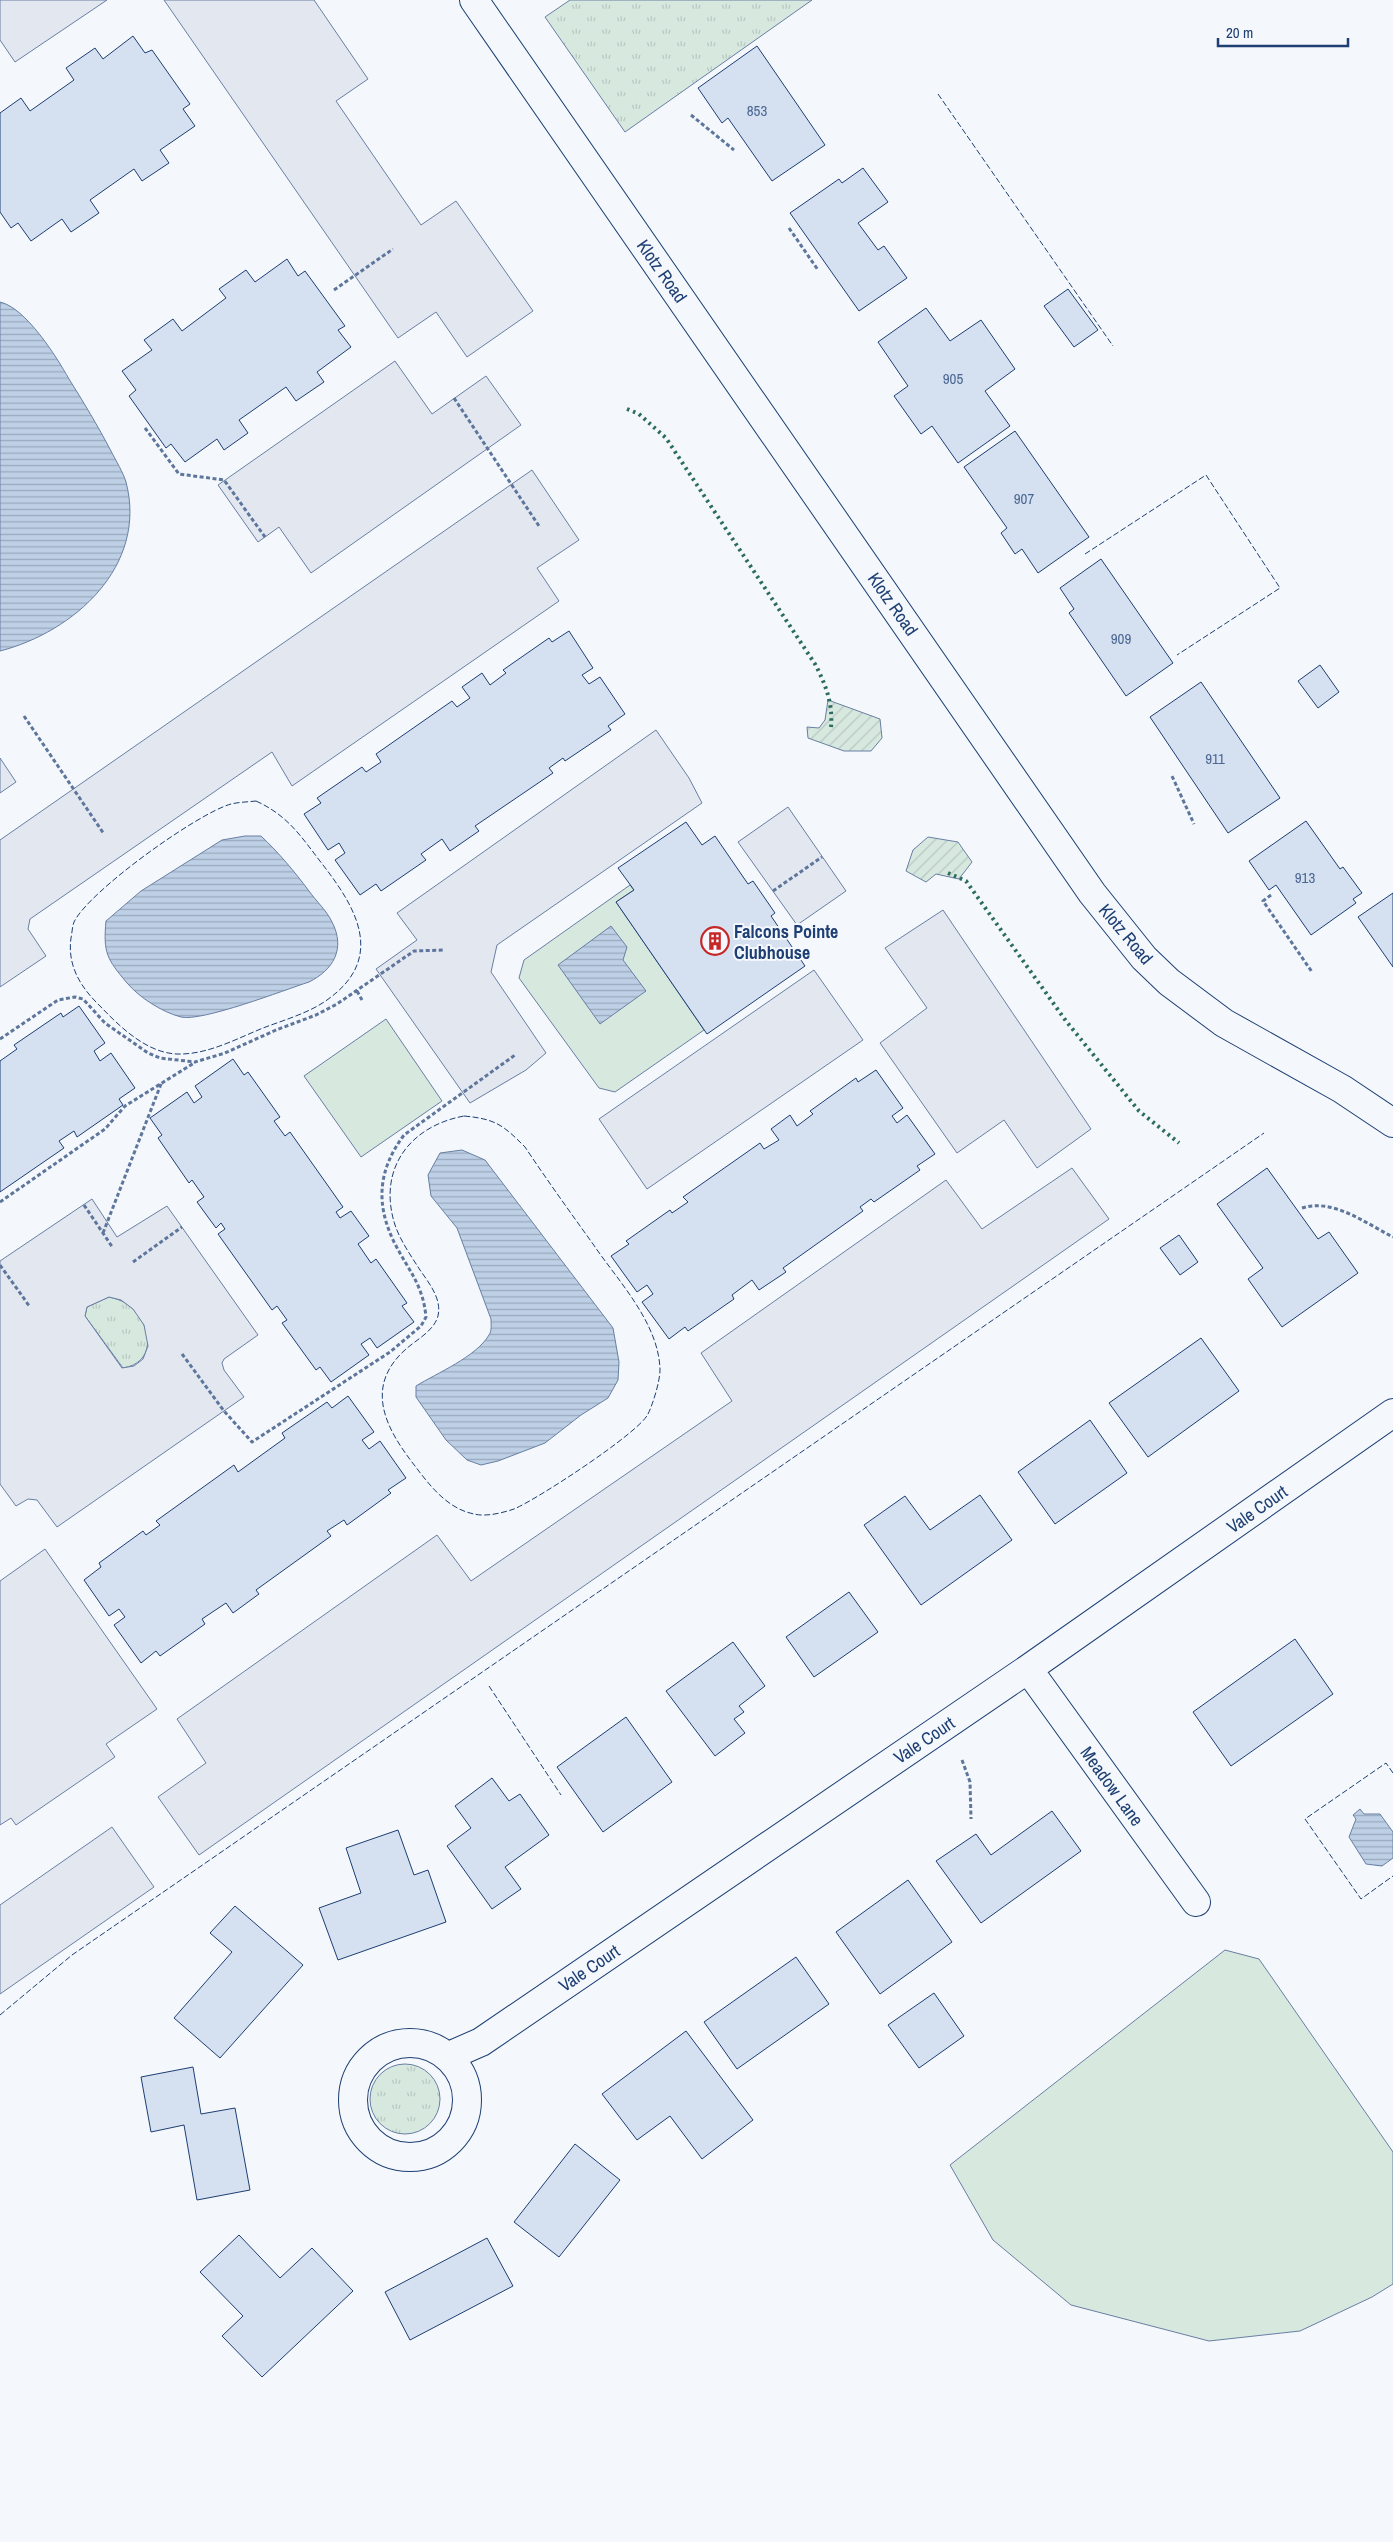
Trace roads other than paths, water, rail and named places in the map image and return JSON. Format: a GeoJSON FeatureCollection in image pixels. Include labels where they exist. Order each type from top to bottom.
{"type":"FeatureCollection","features":[{"type":"Feature","properties":{"kind":"street","name":"Klotz Road"},"geometry":{"type":"LineString","coordinates":[[474,0],[1092,893],[1118,926],[1169,982],[1224,1023],[1342,1089],[1393,1123]]}},
{"type":"Feature","properties":{"kind":"street","name":"Vale Court"},"geometry":{"type":"LineString","coordinates":[[449,2056],[481,2042],[1028,1669],[1393,1413]]}},
{"type":"Feature","properties":{"kind":"street","name":"Meadow Lane"},"geometry":{"type":"LineString","coordinates":[[1028,1669],[1196,1902]]}},
{"type":"Feature","properties":{"kind":"street"},"geometry":{"type":"LineString","coordinates":[[412,2042],[432,2046],[449,2056],[460,2070],[467,2087],[468,2106],[463,2123],[453,2138],[439,2150],[422,2156],[404,2157],[386,2152],[371,2142],[359,2126],[353,2107],[354,2087],[361,2069],[375,2054],[393,2045],[412,2042]]}},
{"type":"Feature","properties":{"kind":"water"},"geometry":{"type":"Polygon","coordinates":[[[0,302],[20,313],[30,323],[63,369],[123,474],[126,482],[130,513],[126,541],[115,567],[99,591],[78,611],[54,628],[28,642],[0,651],[0,302]]]}},
{"type":"Feature","properties":{"kind":"water"},"geometry":{"type":"Polygon","coordinates":[[[245,836],[261,836],[286,862],[327,914],[332,922],[338,941],[335,958],[325,971],[309,982],[243,1004],[206,1015],[192,1017],[181,1017],[166,1012],[138,994],[115,968],[106,948],[106,921],[141,891],[222,840],[245,836]]]}},
{"type":"Feature","properties":{"kind":"water"},"geometry":{"type":"Polygon","coordinates":[[[611,926],[627,947],[623,960],[646,991],[600,1024],[558,965],[611,926]]]}},
{"type":"Feature","properties":{"kind":"water"},"geometry":{"type":"Polygon","coordinates":[[[462,1150],[485,1160],[613,1328],[619,1362],[618,1380],[608,1398],[581,1415],[545,1443],[498,1461],[481,1465],[467,1460],[446,1440],[416,1397],[416,1386],[466,1357],[483,1343],[491,1332],[491,1319],[457,1228],[431,1196],[428,1175],[440,1153],[462,1150]]]}},
{"type":"Feature","properties":{"kind":"water"},"geometry":{"type":"Polygon","coordinates":[[[1360,1809],[1364,1814],[1380,1814],[1393,1832],[1393,1858],[1382,1866],[1366,1864],[1349,1837],[1356,1819],[1353,1815],[1360,1809]]]}},
{"type":"Feature","properties":{"kind":"place","name":"Falcons Pointe Clubhouse"},"geometry":{"type":"Point","coordinates":[715,941]}}]}
